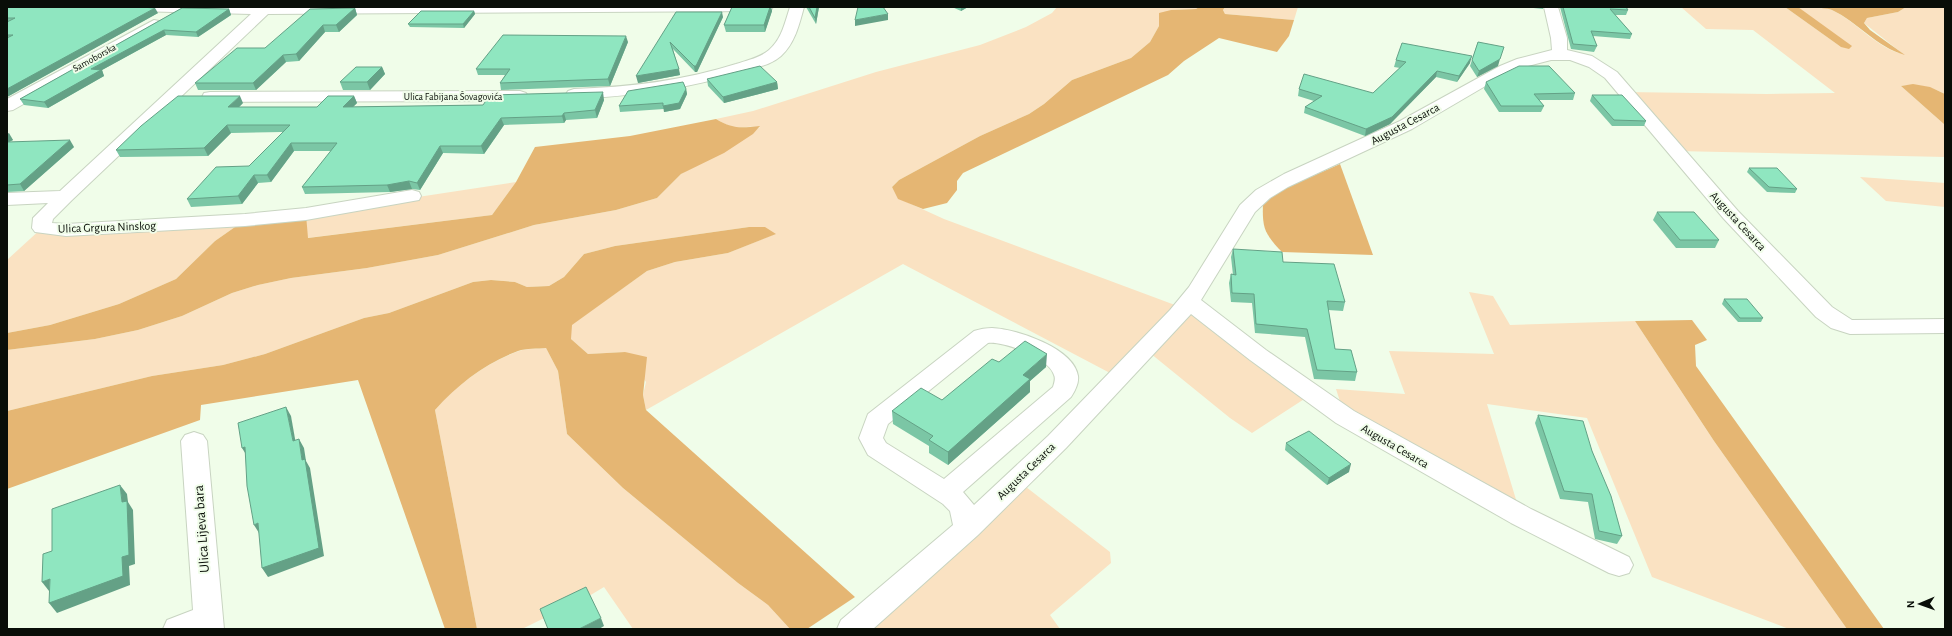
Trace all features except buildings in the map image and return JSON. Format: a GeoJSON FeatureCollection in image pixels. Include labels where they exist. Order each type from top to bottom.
{"type":"FeatureCollection","features":[{"type":"Feature","properties":{"kind":"street"},"geometry":{"type":"LineString","coordinates":[[135,7],[245,8],[264,10],[766,7]]}},
{"type":"Feature","properties":{"kind":"street"},"geometry":{"type":"LineString","coordinates":[[562,95],[605,93],[656,87],[727,72],[757,62],[774,54],[783,44],[790,34],[797,7]]}},
{"type":"Feature","properties":{"kind":"street"},"geometry":{"type":"LineString","coordinates":[[1551,7],[1559,38],[1560,55]]}},
{"type":"Feature","properties":{"kind":"street","name":"Samoborska"},"geometry":{"type":"LineString","coordinates":[[7,106],[181,8]]}},
{"type":"Feature","properties":{"kind":"street","name":"Ulica Grgura Ninskog"},"geometry":{"type":"LineString","coordinates":[[264,10],[169,97],[65,196],[43,218],[42,228],[66,230],[245,220],[306,214],[412,196]]}},
{"type":"Feature","properties":{"kind":"street","name":"Augusta Cesarca"},"geometry":{"type":"LineString","coordinates":[[852,629],[968,528],[1057,442],[1174,319],[1198,290],[1212,264],[1246,209],[1257,198],[1276,184],[1382,137],[1420,118],[1493,75],[1541,57],[1560,55],[1583,57],[1592,61],[1611,75],[1731,215],[1824,312],[1839,323],[1850,327],[1945,326]]}},
{"type":"Feature","properties":{"kind":"street","name":"Ulica Fabijana Šovagovića"},"geometry":{"type":"LineString","coordinates":[[169,97],[533,96]]}},
{"type":"Feature","properties":{"kind":"street"},"geometry":{"type":"LineString","coordinates":[[7,199],[65,196]]}},
{"type":"Feature","properties":{"kind":"street","name":"Augusta Cesarca"},"geometry":{"type":"LineString","coordinates":[[1188,301],[1270,364],[1352,421],[1521,516],[1619,565]]}},
{"type":"Feature","properties":{"kind":"street"},"geometry":{"type":"LineString","coordinates":[[945,492],[1063,391],[1067,382],[1066,373],[1059,364],[1033,346],[1014,338],[1000,335],[982,336],[877,420],[871,438],[877,449],[945,492],[962,507],[968,528]]}},
{"type":"Feature","properties":{"kind":"street","name":"Ulica Lijeva bara"},"geometry":{"type":"LineString","coordinates":[[178,629],[208,623],[194,442]]}},
{"type":"Feature","properties":{"kind":"shaded area"},"geometry":{"type":"Polygon","coordinates":[[[1057,7],[1199,7],[1196,9],[1171,10],[1159,26],[1150,42],[1131,58],[1072,80],[1044,104],[1029,114],[980,136],[899,180],[892,187],[898,198],[944,219],[1183,308],[1312,394],[1252,433],[1230,418],[1145,349],[1110,373],[903,264],[646,410],[643,395],[646,382],[625,352],[588,354],[571,339],[571,325],[647,271],[675,262],[728,253],[775,234],[749,227],[615,246],[584,254],[564,277],[549,286],[527,287],[515,282],[491,280],[473,282],[389,313],[364,318],[265,354],[223,365],[152,376],[7,411],[7,350],[95,339],[138,330],[182,316],[232,293],[258,285],[291,278],[367,268],[438,255],[534,225],[616,210],[657,198],[681,174],[760,127],[733,127],[716,119],[753,111],[876,72],[980,45],[1026,27],[1052,13],[1057,7]]]}},
{"type":"Feature","properties":{"kind":"shaded area"},"geometry":{"type":"Polygon","coordinates":[[[1199,7],[1225,7],[1223,10],[1225,14],[1294,20],[1289,36],[1277,52],[1219,38],[1184,61],[1168,75],[963,173],[957,181],[957,190],[947,203],[923,209],[898,199],[892,187],[899,180],[980,136],[1029,114],[1044,104],[1072,80],[1131,58],[1150,42],[1159,26],[1159,13],[1171,10],[1196,9],[1199,7]]]}},
{"type":"Feature","properties":{"kind":"shaded area"},"geometry":{"type":"Polygon","coordinates":[[[1225,7],[1298,7],[1294,20],[1225,14],[1223,10],[1225,7]]]}},
{"type":"Feature","properties":{"kind":"shaded area"},"geometry":{"type":"Polygon","coordinates":[[[1681,7],[1785,7],[1841,47],[1798,7],[1824,7],[1850,21],[1875,41],[1893,51],[1903,54],[1864,23],[1867,18],[1898,12],[1906,7],[1945,7],[1945,94],[1924,86],[1901,86],[1945,125],[1945,157],[1676,151],[1625,92],[1767,94],[1835,93],[1753,30],[1706,29],[1681,7]]]}},
{"type":"Feature","properties":{"kind":"shaded area"},"geometry":{"type":"Polygon","coordinates":[[[1785,7],[1798,7],[1852,46],[1849,49],[1841,47],[1785,7]]]}},
{"type":"Feature","properties":{"kind":"shaded area"},"geometry":{"type":"Polygon","coordinates":[[[1813,7],[1906,7],[1898,12],[1867,18],[1864,23],[1870,30],[1905,55],[1885,46],[1832,10],[1813,7]]]}},
{"type":"Feature","properties":{"kind":"shaded area"},"geometry":{"type":"Polygon","coordinates":[[[1913,84],[1930,87],[1945,94],[1945,125],[1901,86],[1913,84]]]}},
{"type":"Feature","properties":{"kind":"shaded area"},"geometry":{"type":"Polygon","coordinates":[[[716,119],[727,125],[737,127],[760,126],[753,134],[724,153],[681,174],[657,198],[616,210],[534,225],[438,255],[367,268],[291,278],[258,285],[232,293],[182,316],[138,330],[95,339],[7,350],[7,333],[50,325],[119,304],[176,279],[215,241],[245,220],[306,214],[308,238],[492,215],[516,182],[535,147],[630,136],[716,119]]]}},
{"type":"Feature","properties":{"kind":"shaded area"},"geometry":{"type":"Polygon","coordinates":[[[1340,164],[1373,255],[1282,252],[1266,231],[1263,220],[1263,204],[1283,189],[1340,164]]]}},
{"type":"Feature","properties":{"kind":"shaded area"},"geometry":{"type":"Polygon","coordinates":[[[1860,177],[1945,183],[1945,207],[1886,201],[1860,177]]]}},
{"type":"Feature","properties":{"kind":"shaded area"},"geometry":{"type":"Polygon","coordinates":[[[516,182],[492,215],[307,238],[306,214],[516,182]]]}},
{"type":"Feature","properties":{"kind":"shaded area"},"geometry":{"type":"Polygon","coordinates":[[[245,220],[215,241],[176,279],[119,304],[50,325],[7,333],[7,260],[42,228],[245,220]]]}},
{"type":"Feature","properties":{"kind":"shaded area"},"geometry":{"type":"Polygon","coordinates":[[[749,227],[765,227],[776,234],[728,253],[675,262],[647,271],[572,325],[571,339],[588,354],[625,352],[647,357],[643,395],[646,410],[855,597],[807,629],[790,629],[768,605],[738,583],[623,488],[567,434],[558,371],[546,348],[521,350],[484,368],[463,383],[435,410],[477,629],[445,629],[358,380],[201,405],[200,420],[7,489],[7,411],[152,376],[223,365],[265,354],[364,318],[389,313],[473,282],[491,280],[515,282],[527,287],[549,286],[564,277],[584,254],[615,246],[749,227]]]}},
{"type":"Feature","properties":{"kind":"shaded area"},"geometry":{"type":"Polygon","coordinates":[[[1469,292],[1493,296],[1510,325],[1635,321],[1714,441],[1847,629],[1789,629],[1652,577],[1587,418],[1487,404],[1521,516],[1345,417],[1336,389],[1405,394],[1389,351],[1494,354],[1469,292]]]}},
{"type":"Feature","properties":{"kind":"shaded area"},"geometry":{"type":"Polygon","coordinates":[[[1692,320],[1707,340],[1695,345],[1696,366],[1884,629],[1847,629],[1714,441],[1635,321],[1692,320]]]}},
{"type":"Feature","properties":{"kind":"shaded area"},"geometry":{"type":"Polygon","coordinates":[[[546,348],[558,371],[567,434],[623,488],[738,583],[768,605],[790,629],[633,629],[604,587],[522,629],[477,629],[435,410],[463,383],[484,368],[522,350],[546,348]]]}},
{"type":"Feature","properties":{"kind":"shaded area"},"geometry":{"type":"Polygon","coordinates":[[[1017,480],[1110,552],[1111,563],[1050,615],[1060,629],[852,629],[1017,480]]]}}]}
